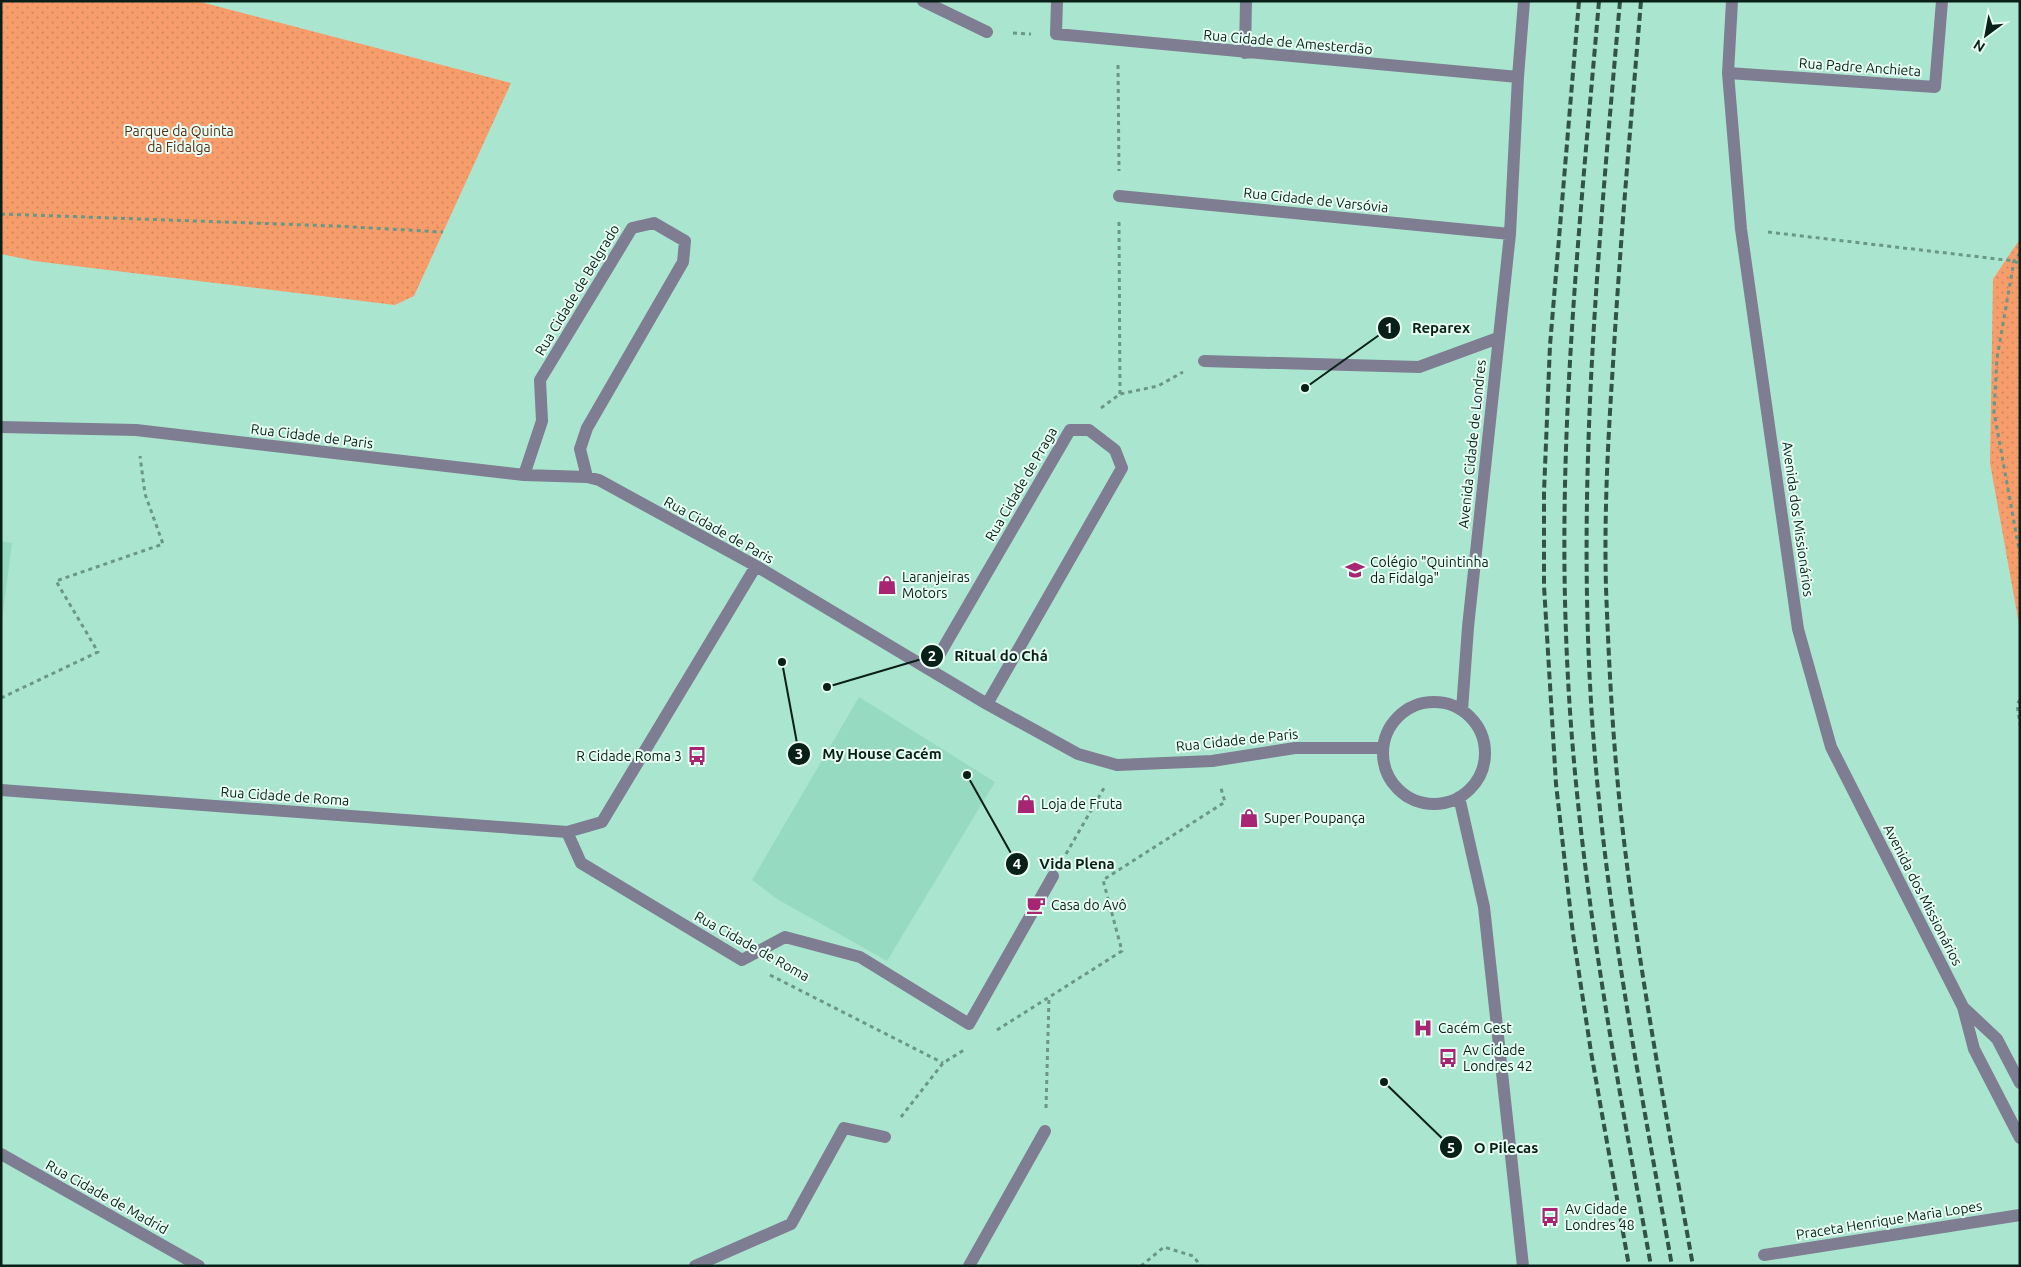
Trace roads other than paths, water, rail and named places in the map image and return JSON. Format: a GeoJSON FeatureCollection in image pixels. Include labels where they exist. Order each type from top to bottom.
{"type":"FeatureCollection","features":[{"type":"Feature","properties":{"kind":"street"},"geometry":{"type":"LineString","coordinates":[[922,1],[987,32]]}},
{"type":"Feature","properties":{"kind":"street","name":"Rua Cidade de Amesterdão"},"geometry":{"type":"LineString","coordinates":[[1057,1],[1056,34],[1518,77]]}},
{"type":"Feature","properties":{"kind":"street"},"geometry":{"type":"LineString","coordinates":[[1245,53],[1246,1]]}},
{"type":"Feature","properties":{"kind":"street","name":"Avenida Cidade de Londres"},"geometry":{"type":"LineString","coordinates":[[1462,710],[1468,627],[1510,234],[1524,1]]}},
{"type":"Feature","properties":{"kind":"street","name":"Avenida dos Missionários"},"geometry":{"type":"LineString","coordinates":[[1732,1],[1728,73],[1741,229],[1798,629],[1831,747],[1963,1007],[1974,1049],[2020,1138]]}},
{"type":"Feature","properties":{"kind":"street","name":"Rua Padre Anchieta"},"geometry":{"type":"LineString","coordinates":[[1728,73],[1935,86],[1942,1]]}},
{"type":"Feature","properties":{"kind":"street","name":"Rua Cidade de Varsóvia"},"geometry":{"type":"LineString","coordinates":[[1119,196],[1510,234]]}},
{"type":"Feature","properties":{"kind":"street","name":"Rua Cidade de Belgrado"},"geometry":{"type":"LineString","coordinates":[[524,475],[542,421],[540,380],[632,228],[654,223],[685,242],[683,262],[587,428],[580,449],[587,477]]}},
{"type":"Feature","properties":{"kind":"street"},"geometry":{"type":"LineString","coordinates":[[1204,361],[1419,367],[1498,338]]}},
{"type":"Feature","properties":{"kind":"street","name":"Rua Cidade de Paris"},"geometry":{"type":"LineString","coordinates":[[1,427],[136,430],[524,475],[587,477],[599,480],[756,566],[987,704],[1078,754],[1117,765],[1212,761],[1294,748],[1383,748]]}},
{"type":"Feature","properties":{"kind":"street","name":"Rua Cidade de Praga"},"geometry":{"type":"LineString","coordinates":[[931,669],[1070,430],[1089,430],[1115,450],[1122,468],[987,704]]}},
{"type":"Feature","properties":{"kind":"street","name":"Rua Cidade de Roma"},"geometry":{"type":"LineString","coordinates":[[1,790],[567,832],[602,822],[756,566]]}},
{"type":"Feature","properties":{"kind":"street"},"geometry":{"type":"LineString","coordinates":[[1426,702],[1445,703],[1462,710],[1474,721],[1482,737],[1485,753],[1482,770],[1473,786],[1459,797],[1438,804],[1420,802],[1410,798],[1396,787],[1386,772],[1383,748],[1390,726],[1408,708],[1426,702]]}},
{"type":"Feature","properties":{"kind":"street"},"geometry":{"type":"LineString","coordinates":[[1459,797],[1484,907],[1523,1266]]}},
{"type":"Feature","properties":{"kind":"street","name":"Rua Cidade de Roma"},"geometry":{"type":"LineString","coordinates":[[567,832],[581,863],[742,960],[785,937],[860,957],[970,1024],[1053,876]]}},
{"type":"Feature","properties":{"kind":"street","name":"Avenida dos Missionários"},"geometry":{"type":"LineString","coordinates":[[1963,1007],[1997,1038],[2020,1083]]}},
{"type":"Feature","properties":{"kind":"street"},"geometry":{"type":"LineString","coordinates":[[695,1266],[791,1224],[844,1128],[885,1137]]}},
{"type":"Feature","properties":{"kind":"street"},"geometry":{"type":"LineString","coordinates":[[969,1266],[1045,1131]]}},
{"type":"Feature","properties":{"kind":"street","name":"Rua Cidade de Madrid"},"geometry":{"type":"LineString","coordinates":[[1,1154],[199,1266]]}},
{"type":"Feature","properties":{"kind":"street","name":"Praceta Henrique Maria Lopes"},"geometry":{"type":"LineString","coordinates":[[1764,1255],[2020,1215]]}},
{"type":"Feature","properties":{"kind":"railway"},"geometry":{"type":"LineString","coordinates":[[1579,1],[1550,345],[1544,492],[1544,586],[1556,784],[1573,934],[1591,1052],[1629,1266]]}},
{"type":"Feature","properties":{"kind":"railway"},"geometry":{"type":"LineString","coordinates":[[1599,1],[1568,396],[1564,554],[1566,633],[1570,713],[1586,872],[1609,1030],[1651,1266]]}},
{"type":"Feature","properties":{"kind":"railway"},"geometry":{"type":"LineString","coordinates":[[1620,1],[1605,171],[1589,428],[1587,599],[1590,684],[1595,757],[1611,903],[1634,1049],[1672,1266]]}},
{"type":"Feature","properties":{"kind":"railway"},"geometry":{"type":"LineString","coordinates":[[1641,1],[1622,228],[1610,420],[1606,532],[1607,618],[1616,765],[1629,879],[1654,1045],[1693,1266]]}},
{"type":"Feature","properties":{"kind":"place","name":"Reparex"},"geometry":{"type":"Point","coordinates":[1305,388]}},
{"type":"Feature","properties":{"kind":"place","name":"Colégio \"Quintinha da Fidalga\""},"geometry":{"type":"Point","coordinates":[1355,570]}},
{"type":"Feature","properties":{"kind":"place","name":"Laranjeiras Motors"},"geometry":{"type":"Point","coordinates":[887,585]}},
{"type":"Feature","properties":{"kind":"place","name":"My House Cacém"},"geometry":{"type":"Point","coordinates":[782,662]}},
{"type":"Feature","properties":{"kind":"place","name":"Ritual do Chá"},"geometry":{"type":"Point","coordinates":[827,687]}},
{"type":"Feature","properties":{"kind":"place","name":"R Cidade Roma 3"},"geometry":{"type":"Point","coordinates":[697,756]}},
{"type":"Feature","properties":{"kind":"place","name":"Vida Plena"},"geometry":{"type":"Point","coordinates":[967,775]}},
{"type":"Feature","properties":{"kind":"place","name":"Loja de Fruta"},"geometry":{"type":"Point","coordinates":[1026,804]}},
{"type":"Feature","properties":{"kind":"place","name":"Super Poupança"},"geometry":{"type":"Point","coordinates":[1249,818]}},
{"type":"Feature","properties":{"kind":"place","name":"Casa do Avô"},"geometry":{"type":"Point","coordinates":[1036,905]}},
{"type":"Feature","properties":{"kind":"place","name":"Cacém Gest"},"geometry":{"type":"Point","coordinates":[1423,1028]}},
{"type":"Feature","properties":{"kind":"place","name":"Av Cidade Londres 42"},"geometry":{"type":"Point","coordinates":[1448,1058]}},
{"type":"Feature","properties":{"kind":"place","name":"O Pilecas"},"geometry":{"type":"Point","coordinates":[1384,1082]}},
{"type":"Feature","properties":{"kind":"place","name":"Av Cidade Londres 48"},"geometry":{"type":"Point","coordinates":[1550,1217]}},
{"type":"Feature","properties":{"kind":"park label","name":"Parque da Quinta da Fidalga"},"geometry":{"type":"Point","coordinates":[179,140]}}]}
